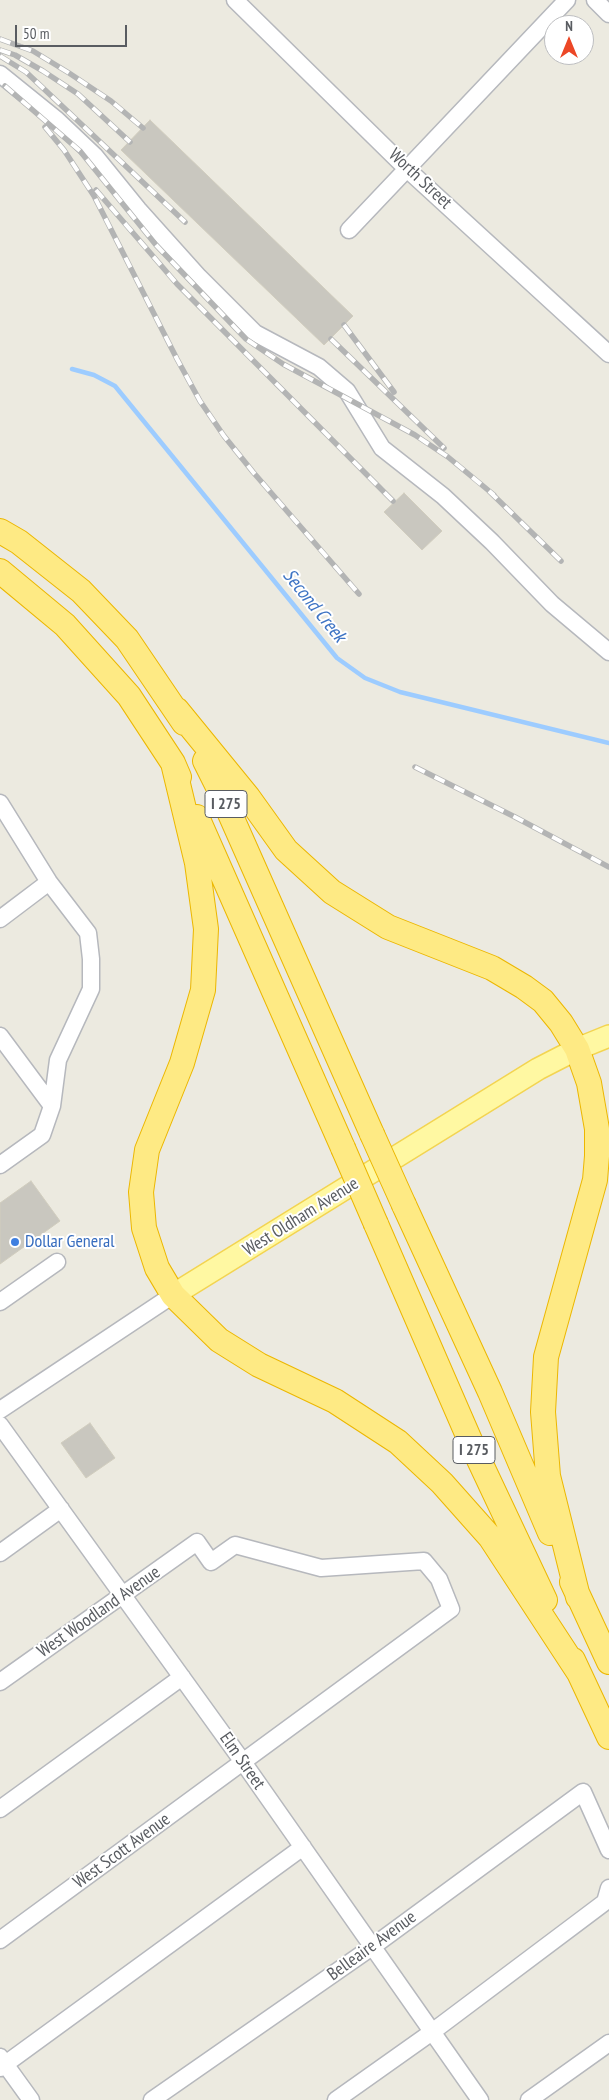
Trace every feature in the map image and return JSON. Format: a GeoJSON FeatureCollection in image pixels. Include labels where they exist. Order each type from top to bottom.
{"type":"FeatureCollection","features":[{"type":"Feature","properties":{"kind":"highway","name":"I 275"},"geometry":{"type":"LineString","coordinates":[[0,531],[19,542],[81,591],[127,639],[177,710],[219,789],[372,1134],[490,1392],[578,1597],[609,1662]]}},
{"type":"Feature","properties":{"kind":"highway","name":"I 275"},"geometry":{"type":"LineString","coordinates":[[0,571],[65,625],[129,696],[173,763],[472,1445],[609,1737]]}},
{"type":"Feature","properties":{"kind":"highway"},"geometry":{"type":"LineString","coordinates":[[177,710],[248,797],[286,850],[332,892],[388,927],[492,968],[524,986],[549,1008],[577,1048],[589,1083],[597,1129],[595,1180],[546,1357],[543,1412],[548,1476],[578,1597]]}},
{"type":"Feature","properties":{"kind":"highway"},"geometry":{"type":"LineString","coordinates":[[173,763],[197,863],[206,929],[203,990],[182,1062],[147,1150],[141,1192],[144,1228],[157,1268],[173,1295],[219,1340],[259,1365],[335,1402],[398,1442],[442,1483],[490,1537],[579,1673]]}},
{"type":"Feature","properties":{"kind":"main road","name":"West Oldham Avenue"},"geometry":{"type":"LineString","coordinates":[[173,1295],[538,1069],[577,1048],[609,1036]]}},
{"type":"Feature","properties":{"kind":"street"},"geometry":{"type":"LineString","coordinates":[[349,230],[408,170],[567,0]]}},
{"type":"Feature","properties":{"kind":"street"},"geometry":{"type":"LineString","coordinates":[[595,0],[609,14]]}},
{"type":"Feature","properties":{"kind":"street","name":"Worth Street"},"geometry":{"type":"LineString","coordinates":[[238,1],[408,170],[609,354]]}},
{"type":"Feature","properties":{"kind":"street"},"geometry":{"type":"LineString","coordinates":[[0,74],[57,120],[95,156],[138,209],[193,270],[255,333],[319,367],[347,390],[382,448],[443,496],[492,542],[552,604],[609,652]]}},
{"type":"Feature","properties":{"kind":"street"},"geometry":{"type":"LineString","coordinates":[[0,803],[49,882],[88,933],[91,959],[91,989],[58,1060],[52,1106],[42,1135],[0,1165]]}},
{"type":"Feature","properties":{"kind":"street"},"geometry":{"type":"LineString","coordinates":[[0,919],[49,882]]}},
{"type":"Feature","properties":{"kind":"street"},"geometry":{"type":"LineString","coordinates":[[0,1037],[52,1106]]}},
{"type":"Feature","properties":{"kind":"street"},"geometry":{"type":"LineString","coordinates":[[0,1302],[57,1262]]}},
{"type":"Feature","properties":{"kind":"street","name":"West Oldham Avenue"},"geometry":{"type":"LineString","coordinates":[[0,1410],[173,1295]]}},
{"type":"Feature","properties":{"kind":"street","name":"Elm Street"},"geometry":{"type":"LineString","coordinates":[[0,1425],[244,1762],[480,2100]]}},
{"type":"Feature","properties":{"kind":"street"},"geometry":{"type":"LineString","coordinates":[[0,1552],[61,1509]]}},
{"type":"Feature","properties":{"kind":"street","name":"West Woodland Avenue"},"geometry":{"type":"LineString","coordinates":[[0,1682],[197,1542],[211,1562],[235,1545],[321,1568],[424,1561],[439,1579],[451,1609]]}},
{"type":"Feature","properties":{"kind":"street","name":"West Scott Avenue"},"geometry":{"type":"LineString","coordinates":[[0,1940],[451,1609]]}},
{"type":"Feature","properties":{"kind":"street"},"geometry":{"type":"LineString","coordinates":[[0,1809],[182,1677]]}},
{"type":"Feature","properties":{"kind":"street","name":"Belleaire Avenue"},"geometry":{"type":"LineString","coordinates":[[152,2100],[372,1947],[572,1798],[583,1792],[609,1850]]}},
{"type":"Feature","properties":{"kind":"street"},"geometry":{"type":"LineString","coordinates":[[31,2100],[2,2063],[303,1848]]}},
{"type":"Feature","properties":{"kind":"street"},"geometry":{"type":"LineString","coordinates":[[336,2100],[432,2032],[605,1902],[609,1888]]}},
{"type":"Feature","properties":{"kind":"street"},"geometry":{"type":"LineString","coordinates":[[529,2100],[609,2043]]}},
{"type":"Feature","properties":{"kind":"building"},"geometry":{"type":"Polygon","coordinates":[[[150,120],[353,316],[324,345],[121,150],[150,120]]]}},
{"type":"Feature","properties":{"kind":"building"},"geometry":{"type":"Polygon","coordinates":[[[404,493],[442,531],[422,550],[384,512],[404,493]]]}},
{"type":"Feature","properties":{"kind":"building","name":"Dollar General"},"geometry":{"type":"Polygon","coordinates":[[[31,1181],[60,1221],[0,1264],[0,1203],[31,1181]]]}},
{"type":"Feature","properties":{"kind":"building"},"geometry":{"type":"Polygon","coordinates":[[[90,1423],[115,1458],[86,1478],[61,1443],[90,1423]]]}},
{"type":"Feature","properties":{"kind":"waterway","name":"Second Creek"},"geometry":{"type":"LineString","coordinates":[[72,369],[94,375],[115,386],[337,658],[365,678],[400,692],[609,743]]}},
{"type":"Feature","properties":{"kind":"railway"},"geometry":{"type":"LineString","coordinates":[[0,39],[33,51],[69,73],[111,101],[143,128]]}},
{"type":"Feature","properties":{"kind":"railway"},"geometry":{"type":"LineString","coordinates":[[0,50],[15,55],[78,94],[130,142]]}},
{"type":"Feature","properties":{"kind":"railway"},"geometry":{"type":"LineString","coordinates":[[0,56],[26,72],[185,222]]}},
{"type":"Feature","properties":{"kind":"railway"},"geometry":{"type":"LineString","coordinates":[[5,86],[80,151],[156,245],[246,339],[283,364],[415,435],[448,457],[494,495]]}},
{"type":"Feature","properties":{"kind":"railway"},"geometry":{"type":"LineString","coordinates":[[45,127],[64,150],[94,196],[200,401],[224,436],[253,472],[359,594]]}},
{"type":"Feature","properties":{"kind":"railway"},"geometry":{"type":"LineString","coordinates":[[96,190],[177,284],[393,501]]}},
{"type":"Feature","properties":{"kind":"railway"},"geometry":{"type":"LineString","coordinates":[[344,325],[394,392]]}},
{"type":"Feature","properties":{"kind":"railway"},"geometry":{"type":"LineString","coordinates":[[331,339],[444,448]]}},
{"type":"Feature","properties":{"kind":"railway"},"geometry":{"type":"LineString","coordinates":[[489,491],[561,561]]}},
{"type":"Feature","properties":{"kind":"railway"},"geometry":{"type":"LineString","coordinates":[[415,767],[609,867]]}},
{"type":"Feature","properties":{"kind":"place","name":"Dollar General"},"geometry":{"type":"Point","coordinates":[15,1242]}}]}
